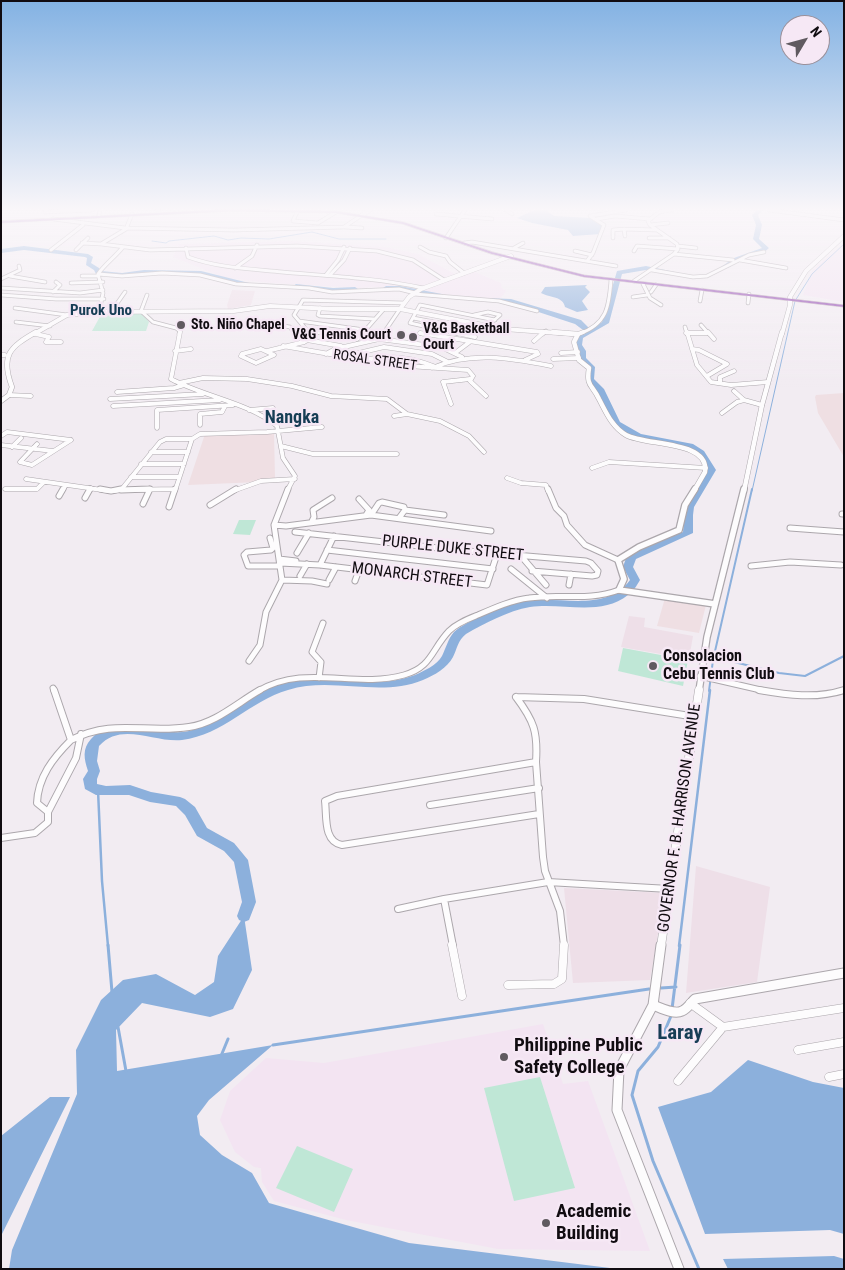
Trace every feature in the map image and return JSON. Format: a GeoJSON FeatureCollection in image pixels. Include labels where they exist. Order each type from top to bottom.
{"type":"FeatureCollection","features":[{"type":"Feature","properties":{"kind":"main road"},"geometry":{"type":"LineString","coordinates":[[554,269],[643,284],[791,298]]}},
{"type":"Feature","properties":{"kind":"main road"},"geometry":{"type":"LineString","coordinates":[[621,281],[844,305]]}},
{"type":"Feature","properties":{"kind":"street"},"geometry":{"type":"LineString","coordinates":[[1,279],[20,269]]}},
{"type":"Feature","properties":{"kind":"street"},"geometry":{"type":"LineString","coordinates":[[99,274],[101,269]]}},
{"type":"Feature","properties":{"kind":"street"},"geometry":{"type":"LineString","coordinates":[[265,269],[384,280],[420,290]]}},
{"type":"Feature","properties":{"kind":"street"},"geometry":{"type":"LineString","coordinates":[[329,274],[332,269]]}},
{"type":"Feature","properties":{"kind":"street"},"geometry":{"type":"LineString","coordinates":[[329,274],[334,269]]}},
{"type":"Feature","properties":{"kind":"street"},"geometry":{"type":"LineString","coordinates":[[429,269],[445,279]]}},
{"type":"Feature","properties":{"kind":"street"},"geometry":{"type":"LineString","coordinates":[[459,269],[463,272]]}},
{"type":"Feature","properties":{"kind":"street"},"geometry":{"type":"LineString","coordinates":[[379,339],[403,303],[420,290],[471,269]]}},
{"type":"Feature","properties":{"kind":"street"},"geometry":{"type":"LineString","coordinates":[[634,282],[653,269]]}},
{"type":"Feature","properties":{"kind":"street"},"geometry":{"type":"LineString","coordinates":[[655,269],[700,277],[711,275],[722,269]]}},
{"type":"Feature","properties":{"kind":"street"},"geometry":{"type":"LineString","coordinates":[[791,298],[808,269]]}},
{"type":"Feature","properties":{"kind":"street"},"geometry":{"type":"LineString","coordinates":[[82,276],[99,274],[122,276],[154,273],[200,275],[236,284],[309,288],[332,292],[420,290],[512,301],[537,311]]}},
{"type":"Feature","properties":{"kind":"street"},"geometry":{"type":"LineString","coordinates":[[99,274],[103,282],[104,300],[99,312]]}},
{"type":"Feature","properties":{"kind":"street"},"geometry":{"type":"LineString","coordinates":[[10,276],[45,282]]}},
{"type":"Feature","properties":{"kind":"street"},"geometry":{"type":"LineString","coordinates":[[15,308],[67,316],[99,312],[234,311],[270,306],[400,309],[488,326],[580,334],[591,330],[604,319],[612,280]]}},
{"type":"Feature","properties":{"kind":"street"},"geometry":{"type":"LineString","coordinates":[[31,290],[36,281]]}},
{"type":"Feature","properties":{"kind":"street"},"geometry":{"type":"LineString","coordinates":[[53,292],[60,285],[56,282]]}},
{"type":"Feature","properties":{"kind":"street"},"geometry":{"type":"LineString","coordinates":[[71,283],[103,282]]}},
{"type":"Feature","properties":{"kind":"street"},"geometry":{"type":"LineString","coordinates":[[643,284],[661,305]]}},
{"type":"Feature","properties":{"kind":"street"},"geometry":{"type":"LineString","coordinates":[[633,297],[649,293],[656,285]]}},
{"type":"Feature","properties":{"kind":"street"},"geometry":{"type":"LineString","coordinates":[[1,288],[80,293],[103,290]]}},
{"type":"Feature","properties":{"kind":"street"},"geometry":{"type":"LineString","coordinates":[[700,301],[702,290]]}},
{"type":"Feature","properties":{"kind":"street"},"geometry":{"type":"LineString","coordinates":[[111,312],[125,292]]}},
{"type":"Feature","properties":{"kind":"street"},"geometry":{"type":"LineString","coordinates":[[748,303],[749,294]]}},
{"type":"Feature","properties":{"kind":"street"},"geometry":{"type":"LineString","coordinates":[[1,295],[104,300]]}},
{"type":"Feature","properties":{"kind":"street"},"geometry":{"type":"LineString","coordinates":[[147,295],[140,310],[153,322],[179,329],[170,377],[181,384],[236,404],[272,422],[277,426],[283,458],[293,471],[295,479],[286,493],[274,525],[282,580],[266,612],[260,645],[249,661]]}},
{"type":"Feature","properties":{"kind":"street","name":"GOVERNOR F. B. HARRISON AVENUE"},"geometry":{"type":"LineString","coordinates":[[679,1269],[621,1123],[618,1110],[620,1070],[631,1044],[653,1005],[696,717],[700,676],[715,604],[738,517],[762,405],[791,298]]}},
{"type":"Feature","properties":{"kind":"street"},"geometry":{"type":"LineString","coordinates":[[306,341],[311,336],[309,331],[294,316],[298,306],[304,299],[403,303]]}},
{"type":"Feature","properties":{"kind":"street"},"geometry":{"type":"LineString","coordinates":[[475,337],[410,324],[419,306],[422,305],[495,320]]}},
{"type":"Feature","properties":{"kind":"street"},"geometry":{"type":"LineString","coordinates":[[320,308],[318,315],[374,319]]}},
{"type":"Feature","properties":{"kind":"street"},"geometry":{"type":"LineString","coordinates":[[352,345],[383,310]]}},
{"type":"Feature","properties":{"kind":"street"},"geometry":{"type":"LineString","coordinates":[[455,353],[469,343],[500,314],[488,312],[472,316]]}},
{"type":"Feature","properties":{"kind":"street"},"geometry":{"type":"LineString","coordinates":[[1,401],[9,395],[12,387],[2,367],[3,355],[12,346],[67,316]]}},
{"type":"Feature","properties":{"kind":"street"},"geometry":{"type":"LineString","coordinates":[[413,318],[481,332]]}},
{"type":"Feature","properties":{"kind":"street"},"geometry":{"type":"LineString","coordinates":[[299,321],[365,330]]}},
{"type":"Feature","properties":{"kind":"street"},"geometry":{"type":"LineString","coordinates":[[16,322],[50,326]]}},
{"type":"Feature","properties":{"kind":"street"},"geometry":{"type":"LineString","coordinates":[[701,325],[714,339]]}},
{"type":"Feature","properties":{"kind":"street"},"geometry":{"type":"LineString","coordinates":[[283,326],[290,327],[296,335],[306,341]]}},
{"type":"Feature","properties":{"kind":"street"},"geometry":{"type":"LineString","coordinates":[[685,327],[697,365],[713,383],[720,382],[731,385],[768,382]]}},
{"type":"Feature","properties":{"kind":"street"},"geometry":{"type":"LineString","coordinates":[[309,331],[358,338]]}},
{"type":"Feature","properties":{"kind":"street"},"geometry":{"type":"LineString","coordinates":[[534,341],[546,331]]}},
{"type":"Feature","properties":{"kind":"street"},"geometry":{"type":"LineString","coordinates":[[686,332],[707,333]]}},
{"type":"Feature","properties":{"kind":"street"},"geometry":{"type":"LineString","coordinates":[[420,333],[469,343],[537,352],[538,354],[525,360]]}},
{"type":"Feature","properties":{"kind":"street"},"geometry":{"type":"LineString","coordinates":[[36,334],[49,337],[46,342],[61,342]]}},
{"type":"Feature","properties":{"kind":"street"},"geometry":{"type":"LineString","coordinates":[[580,334],[574,342],[579,358],[589,368],[587,380],[595,390],[607,417],[616,427],[636,440],[677,446],[693,451],[703,461],[706,468],[704,475],[681,513],[679,530],[639,547],[618,560]]}},
{"type":"Feature","properties":{"kind":"street"},"geometry":{"type":"LineString","coordinates":[[325,354],[379,339],[441,347],[462,357]]}},
{"type":"Feature","properties":{"kind":"street"},"geometry":{"type":"LineString","coordinates":[[441,347],[448,339]]}},
{"type":"Feature","properties":{"kind":"street"},"geometry":{"type":"LineString","coordinates":[[267,351],[274,355],[256,363],[241,356],[242,354],[258,350],[267,351],[306,341],[346,347]]}},
{"type":"Feature","properties":{"kind":"street","name":"ROSAL STREET"},"geometry":{"type":"LineString","coordinates":[[283,346],[393,365],[468,370],[473,376],[470,379]]}},
{"type":"Feature","properties":{"kind":"street"},"geometry":{"type":"LineString","coordinates":[[343,356],[384,347],[432,354],[448,362]]}},
{"type":"Feature","properties":{"kind":"street"},"geometry":{"type":"LineString","coordinates":[[175,351],[191,349]]}},
{"type":"Feature","properties":{"kind":"street"},"geometry":{"type":"LineString","coordinates":[[692,349],[699,350],[727,364],[708,376]]}},
{"type":"Feature","properties":{"kind":"street"},"geometry":{"type":"LineString","coordinates":[[561,353],[578,352]]}},
{"type":"Feature","properties":{"kind":"street"},"geometry":{"type":"LineString","coordinates":[[366,360],[384,355],[421,360],[434,368],[462,357],[525,360],[551,366]]}},
{"type":"Feature","properties":{"kind":"street"},"geometry":{"type":"LineString","coordinates":[[553,360],[579,358]]}},
{"type":"Feature","properties":{"kind":"street"},"geometry":{"type":"LineString","coordinates":[[720,382],[720,377],[734,371]]}},
{"type":"Feature","properties":{"kind":"street"},"geometry":{"type":"LineString","coordinates":[[118,392],[174,388],[190,379],[217,378],[259,381],[331,396],[387,399],[407,414]]}},
{"type":"Feature","properties":{"kind":"street"},"geometry":{"type":"LineString","coordinates":[[451,404],[443,382],[470,379],[472,384],[486,396]]}},
{"type":"Feature","properties":{"kind":"street"},"geometry":{"type":"LineString","coordinates":[[734,391],[744,400],[762,405]]}},
{"type":"Feature","properties":{"kind":"street"},"geometry":{"type":"LineString","coordinates":[[110,399],[206,394]]}},
{"type":"Feature","properties":{"kind":"street"},"geometry":{"type":"LineString","coordinates":[[9,395],[31,396]]}},
{"type":"Feature","properties":{"kind":"street"},"geometry":{"type":"LineString","coordinates":[[113,406],[223,400]]}},
{"type":"Feature","properties":{"kind":"street"},"geometry":{"type":"LineString","coordinates":[[722,413],[727,412],[736,402],[744,400]]}},
{"type":"Feature","properties":{"kind":"street"},"geometry":{"type":"LineString","coordinates":[[157,428],[157,410],[236,404]]}},
{"type":"Feature","properties":{"kind":"street"},"geometry":{"type":"LineString","coordinates":[[200,425],[200,414],[223,412],[225,406]]}},
{"type":"Feature","properties":{"kind":"street"},"geometry":{"type":"LineString","coordinates":[[249,410],[273,408]]}},
{"type":"Feature","properties":{"kind":"street"},"geometry":{"type":"LineString","coordinates":[[394,416],[407,414],[440,421],[469,436],[484,452]]}},
{"type":"Feature","properties":{"kind":"street"},"geometry":{"type":"LineString","coordinates":[[121,490],[141,464],[164,440],[192,439],[200,434],[322,427]]}},
{"type":"Feature","properties":{"kind":"street"},"geometry":{"type":"LineString","coordinates":[[1,436],[8,432],[71,440],[32,465],[20,462],[37,444]]}},
{"type":"Feature","properties":{"kind":"street"},"geometry":{"type":"LineString","coordinates":[[12,447],[21,438]]}},
{"type":"Feature","properties":{"kind":"street"},"geometry":{"type":"LineString","coordinates":[[169,506],[192,439]]}},
{"type":"Feature","properties":{"kind":"street"},"geometry":{"type":"LineString","coordinates":[[1,445],[54,451]]}},
{"type":"Feature","properties":{"kind":"street"},"geometry":{"type":"LineString","coordinates":[[281,446],[313,454],[397,454]]}},
{"type":"Feature","properties":{"kind":"street"},"geometry":{"type":"LineString","coordinates":[[152,452],[188,452]]}},
{"type":"Feature","properties":{"kind":"street"},"geometry":{"type":"LineString","coordinates":[[592,468],[612,462],[706,468]]}},
{"type":"Feature","properties":{"kind":"street"},"geometry":{"type":"LineString","coordinates":[[141,464],[184,464]]}},
{"type":"Feature","properties":{"kind":"street"},"geometry":{"type":"LineString","coordinates":[[131,477],[179,477]]}},
{"type":"Feature","properties":{"kind":"street"},"geometry":{"type":"LineString","coordinates":[[507,478],[521,483],[546,485],[556,508],[586,545],[618,560],[624,574],[624,590]]}},
{"type":"Feature","properties":{"kind":"street"},"geometry":{"type":"LineString","coordinates":[[26,479],[91,488],[121,490],[175,489]]}},
{"type":"Feature","properties":{"kind":"street"},"geometry":{"type":"LineString","coordinates":[[210,506],[217,500],[247,485],[277,479],[295,479]]}},
{"type":"Feature","properties":{"kind":"street"},"geometry":{"type":"LineString","coordinates":[[34,495],[44,482]]}},
{"type":"Feature","properties":{"kind":"street"},"geometry":{"type":"LineString","coordinates":[[59,496],[66,485]]}},
{"type":"Feature","properties":{"kind":"street"},"geometry":{"type":"LineString","coordinates":[[85,498],[91,488]]}},
{"type":"Feature","properties":{"kind":"street"},"geometry":{"type":"LineString","coordinates":[[5,489],[37,489]]}},
{"type":"Feature","properties":{"kind":"street"},"geometry":{"type":"LineString","coordinates":[[144,504],[150,489]]}},
{"type":"Feature","properties":{"kind":"street"},"geometry":{"type":"LineString","coordinates":[[312,521],[314,517],[313,510],[332,498]]}},
{"type":"Feature","properties":{"kind":"street"},"geometry":{"type":"LineString","coordinates":[[359,499],[367,508],[369,515]]}},
{"type":"Feature","properties":{"kind":"street"},"geometry":{"type":"LineString","coordinates":[[369,515],[382,502],[402,506],[405,510],[444,515]]}},
{"type":"Feature","properties":{"kind":"street"},"geometry":{"type":"LineString","coordinates":[[399,518],[405,510]]}},
{"type":"Feature","properties":{"kind":"street"},"geometry":{"type":"LineString","coordinates":[[274,525],[286,526],[312,521],[369,515],[491,531]]}},
{"type":"Feature","properties":{"kind":"street"},"geometry":{"type":"LineString","coordinates":[[790,528],[844,532]]}},
{"type":"Feature","properties":{"kind":"street","name":"PURPLE DUKE STREET"},"geometry":{"type":"LineString","coordinates":[[295,532],[497,554],[586,561],[592,563],[598,571],[594,576]]}},
{"type":"Feature","properties":{"kind":"street"},"geometry":{"type":"LineString","coordinates":[[298,553],[309,533]]}},
{"type":"Feature","properties":{"kind":"street"},"geometry":{"type":"LineString","coordinates":[[320,565],[334,536]]}},
{"type":"Feature","properties":{"kind":"street","name":"MONARCH STREET"},"geometry":{"type":"LineString","coordinates":[[270,538],[273,548],[271,550],[247,552],[244,555],[248,566],[305,563],[487,585],[497,554]]}},
{"type":"Feature","properties":{"kind":"street"},"geometry":{"type":"LineString","coordinates":[[327,550],[493,569]]}},
{"type":"Feature","properties":{"kind":"street"},"geometry":{"type":"LineString","coordinates":[[522,556],[532,571],[546,585]]}},
{"type":"Feature","properties":{"kind":"street"},"geometry":{"type":"LineString","coordinates":[[751,566],[790,562],[843,567]]}},
{"type":"Feature","properties":{"kind":"street"},"geometry":{"type":"LineString","coordinates":[[300,576],[305,563]]}},
{"type":"Feature","properties":{"kind":"street"},"geometry":{"type":"LineString","coordinates":[[282,580],[328,582],[336,567]]}},
{"type":"Feature","properties":{"kind":"street"},"geometry":{"type":"LineString","coordinates":[[511,569],[548,598]]}},
{"type":"Feature","properties":{"kind":"street"},"geometry":{"type":"LineString","coordinates":[[355,581],[360,570]]}},
{"type":"Feature","properties":{"kind":"street"},"geometry":{"type":"LineString","coordinates":[[532,571],[594,576],[596,582]]}},
{"type":"Feature","properties":{"kind":"street"},"geometry":{"type":"LineString","coordinates":[[569,585],[570,574]]}},
{"type":"Feature","properties":{"kind":"street"},"geometry":{"type":"LineString","coordinates":[[48,812],[38,803],[37,792],[46,770],[71,740],[82,734],[102,728],[189,727],[204,724],[275,683],[291,678],[354,679],[388,677],[420,668],[430,659],[450,629],[517,600],[530,598],[574,599],[597,597],[624,590],[715,604]]}},
{"type":"Feature","properties":{"kind":"street"},"geometry":{"type":"LineString","coordinates":[[319,678],[321,662],[312,652],[323,623]]}},
{"type":"Feature","properties":{"kind":"street"},"geometry":{"type":"LineString","coordinates":[[700,676],[783,693],[807,695],[841,691],[844,697]]}},
{"type":"Feature","properties":{"kind":"street"},"geometry":{"type":"LineString","coordinates":[[53,688],[71,740]]}},
{"type":"Feature","properties":{"kind":"street"},"geometry":{"type":"LineString","coordinates":[[508,985],[554,984],[562,978],[564,966],[563,929],[557,903],[548,882],[541,842],[536,762],[538,742],[534,722],[516,697],[553,695],[592,699],[696,717]]}},
{"type":"Feature","properties":{"kind":"street"},"geometry":{"type":"LineString","coordinates":[[1,838],[37,833],[48,822],[48,812],[76,758],[82,734]]}},
{"type":"Feature","properties":{"kind":"street"},"geometry":{"type":"LineString","coordinates":[[536,762],[337,796],[328,799],[325,803],[330,841],[342,844],[539,814]]}},
{"type":"Feature","properties":{"kind":"street"},"geometry":{"type":"LineString","coordinates":[[430,805],[539,788]]}},
{"type":"Feature","properties":{"kind":"street"},"geometry":{"type":"LineString","coordinates":[[398,909],[444,899],[548,882],[669,889]]}},
{"type":"Feature","properties":{"kind":"street"},"geometry":{"type":"LineString","coordinates":[[444,899],[462,996]]}},
{"type":"Feature","properties":{"kind":"street"},"geometry":{"type":"LineString","coordinates":[[653,1005],[678,1013],[684,1011],[690,1002],[704,998],[844,974]]}},
{"type":"Feature","properties":{"kind":"street"},"geometry":{"type":"LineString","coordinates":[[690,1002],[722,1027]]}},
{"type":"Feature","properties":{"kind":"street"},"geometry":{"type":"LineString","coordinates":[[678,1081],[722,1027],[844,1008]]}},
{"type":"Feature","properties":{"kind":"street"},"geometry":{"type":"LineString","coordinates":[[798,1050],[844,1042]]}},
{"type":"Feature","properties":{"kind":"street"},"geometry":{"type":"LineString","coordinates":[[830,1077],[844,1074]]}},
{"type":"Feature","properties":{"kind":"shaded area"},"geometry":{"type":"Polygon","coordinates":[[[203,269],[446,269],[455,274],[416,290],[401,286],[356,288],[225,278],[203,269]]]}},
{"type":"Feature","properties":{"kind":"shaded area"},"geometry":{"type":"Polygon","coordinates":[[[814,269],[844,269],[844,302],[803,295],[814,269]]]}},
{"type":"Feature","properties":{"kind":"shaded area"},"geometry":{"type":"Polygon","coordinates":[[[473,271],[501,283],[502,288],[506,291],[500,299],[419,292],[473,271]]]}},
{"type":"Feature","properties":{"kind":"shaded area"},"geometry":{"type":"Polygon","coordinates":[[[232,290],[255,291],[251,305],[228,309],[227,305],[232,290]]]}},
{"type":"Feature","properties":{"kind":"shaded area"},"geometry":{"type":"Polygon","coordinates":[[[844,393],[844,457],[818,413],[815,397],[816,395],[844,393]]]}},
{"type":"Feature","properties":{"kind":"shaded area"},"geometry":{"type":"Polygon","coordinates":[[[274,433],[275,478],[259,482],[188,485],[205,434],[274,433]]]}},
{"type":"Feature","properties":{"kind":"shaded area"},"geometry":{"type":"Polygon","coordinates":[[[665,598],[706,605],[699,633],[657,626],[665,598]]]}},
{"type":"Feature","properties":{"kind":"shaded area"},"geometry":{"type":"Polygon","coordinates":[[[629,616],[645,618],[644,627],[693,636],[689,659],[621,647],[629,616]]]}},
{"type":"Feature","properties":{"kind":"shaded area"},"geometry":{"type":"Polygon","coordinates":[[[696,866],[770,887],[757,982],[686,993],[696,866]]]}},
{"type":"Feature","properties":{"kind":"shaded area"},"geometry":{"type":"Polygon","coordinates":[[[564,888],[665,893],[650,980],[573,983],[564,888]]]}},
{"type":"Feature","properties":{"kind":"shaded area"},"geometry":{"type":"Polygon","coordinates":[[[543,1024],[563,1084],[588,1081],[650,1251],[498,1249],[346,1220],[274,1201],[262,1182],[261,1168],[254,1167],[235,1152],[220,1120],[230,1091],[266,1058],[324,1063],[543,1024]]]}},
{"type":"Feature","properties":{"kind":"green space"},"geometry":{"type":"Polygon","coordinates":[[[102,313],[142,313],[149,322],[146,331],[92,331],[102,313]]]}},
{"type":"Feature","properties":{"kind":"green space"},"geometry":{"type":"Polygon","coordinates":[[[239,520],[256,520],[250,535],[233,534],[239,520]]]}},
{"type":"Feature","properties":{"kind":"green space","name":"Consolacion Cebu Tennis Club"},"geometry":{"type":"Polygon","coordinates":[[[623,648],[688,660],[683,686],[618,671],[623,648]]]}},
{"type":"Feature","properties":{"kind":"green space"},"geometry":{"type":"Polygon","coordinates":[[[540,1077],[575,1188],[514,1201],[484,1088],[540,1077]]]}},
{"type":"Feature","properties":{"kind":"green space"},"geometry":{"type":"Polygon","coordinates":[[[297,1146],[353,1169],[334,1212],[276,1188],[297,1146]]]}},
{"type":"Feature","properties":{"kind":"water"},"geometry":{"type":"Polygon","coordinates":[[[587,285],[585,287],[590,292],[582,301],[588,310],[577,312],[565,307],[564,303],[559,299],[541,293],[545,287],[587,285]]]}},
{"type":"Feature","properties":{"kind":"water"},"geometry":{"type":"Polygon","coordinates":[[[244,916],[252,970],[233,1009],[210,1017],[142,1003],[116,1030],[117,1071],[273,1045],[209,1100],[197,1116],[200,1135],[222,1155],[252,1173],[269,1203],[409,1243],[618,1269],[9,1269],[12,1250],[77,1094],[76,1050],[101,1000],[123,980],[156,974],[195,995],[214,982],[218,956],[244,916]]]}},
{"type":"Feature","properties":{"kind":"water"},"geometry":{"type":"Polygon","coordinates":[[[748,1060],[813,1082],[844,1088],[844,1234],[830,1230],[705,1234],[658,1107],[711,1092],[748,1060]]]}},
{"type":"Feature","properties":{"kind":"water"},"geometry":{"type":"Polygon","coordinates":[[[50,1097],[70,1097],[1,1236],[1,1136],[50,1097]]]}},
{"type":"Feature","properties":{"kind":"water"},"geometry":{"type":"Polygon","coordinates":[[[834,1256],[844,1259],[844,1269],[728,1269],[723,1259],[834,1256]]]}},
{"type":"Feature","properties":{"kind":"waterway"},"geometry":{"type":"LineString","coordinates":[[97,269],[98,273],[122,275],[144,272],[201,273],[238,283],[250,284]]}},
{"type":"Feature","properties":{"kind":"waterway"},"geometry":{"type":"LineString","coordinates":[[244,916],[249,902],[241,860],[229,847],[202,832],[190,811],[180,802],[150,797],[130,790],[106,791],[96,790],[90,786],[90,779],[94,771],[90,752],[93,745],[105,735],[122,730],[172,736],[192,734],[216,724],[262,696],[286,686],[318,682],[369,685],[402,683],[418,678],[441,665],[456,638],[462,632],[506,611],[533,603],[599,603],[614,599],[626,592],[635,580],[628,567],[631,557],[688,533],[690,507],[711,470],[701,453],[690,446],[638,436],[616,423],[600,389],[590,379],[591,367],[582,359],[582,351],[578,345],[580,337],[605,323],[619,272],[637,269]]}},
{"type":"Feature","properties":{"kind":"waterway"},"geometry":{"type":"LineString","coordinates":[[653,269],[691,276]]}},
{"type":"Feature","properties":{"kind":"waterway"},"geometry":{"type":"LineString","coordinates":[[752,491],[795,301],[817,269]]}},
{"type":"Feature","properties":{"kind":"waterway"},"geometry":{"type":"LineString","coordinates":[[296,286],[333,290],[355,289]]}},
{"type":"Feature","properties":{"kind":"waterway"},"geometry":{"type":"LineString","coordinates":[[386,288],[400,288],[442,296]]}},
{"type":"Feature","properties":{"kind":"waterway"},"geometry":{"type":"LineString","coordinates":[[485,300],[509,300],[578,322],[587,330],[585,334]]}},
{"type":"Feature","properties":{"kind":"waterway"},"geometry":{"type":"LineString","coordinates":[[713,660],[752,489]]}},
{"type":"Feature","properties":{"kind":"waterway"},"geometry":{"type":"LineString","coordinates":[[713,660],[730,661],[779,673],[805,676],[844,656]]}},
{"type":"Feature","properties":{"kind":"waterway"},"geometry":{"type":"LineString","coordinates":[[709,691],[713,660]]}},
{"type":"Feature","properties":{"kind":"waterway"},"geometry":{"type":"LineString","coordinates":[[679,946],[710,690]]}},
{"type":"Feature","properties":{"kind":"waterway"},"geometry":{"type":"LineString","coordinates":[[98,790],[102,881],[108,946]]}},
{"type":"Feature","properties":{"kind":"waterway"},"geometry":{"type":"LineString","coordinates":[[108,945],[112,992]]}},
{"type":"Feature","properties":{"kind":"waterway"},"geometry":{"type":"LineString","coordinates":[[675,987],[680,945]]}},
{"type":"Feature","properties":{"kind":"waterway"},"geometry":{"type":"LineString","coordinates":[[661,988],[675,987]]}},
{"type":"Feature","properties":{"kind":"waterway"},"geometry":{"type":"LineString","coordinates":[[672,1009],[675,987]]}},
{"type":"Feature","properties":{"kind":"waterway"},"geometry":{"type":"LineString","coordinates":[[273,1045],[649,989]]}},
{"type":"Feature","properties":{"kind":"waterway"},"geometry":{"type":"LineString","coordinates":[[671,1016],[658,1047],[638,1071],[632,1095],[653,1161],[699,1269]]}},
{"type":"Feature","properties":{"kind":"waterway"},"geometry":{"type":"LineString","coordinates":[[118,1027],[126,1071]]}},
{"type":"Feature","properties":{"kind":"waterway"},"geometry":{"type":"LineString","coordinates":[[221,1056],[228,1039]]}},
{"type":"Feature","properties":{"kind":"transit line"},"geometry":{"type":"LineString","coordinates":[[557,269],[584,276],[844,306]]}},
{"type":"Feature","properties":{"kind":"place","name":"Sto. Niño Chapel"},"geometry":{"type":"Point","coordinates":[181,325]}},
{"type":"Feature","properties":{"kind":"place","name":"V&G Tennis Court"},"geometry":{"type":"Point","coordinates":[401,335]}},
{"type":"Feature","properties":{"kind":"place","name":"V&G Basketball Court"},"geometry":{"type":"Point","coordinates":[413,337]}},
{"type":"Feature","properties":{"kind":"place","name":"Consolacion Cebu Tennis Club"},"geometry":{"type":"Point","coordinates":[653,666]}},
{"type":"Feature","properties":{"kind":"place","name":"Philippine Public Safety College"},"geometry":{"type":"Point","coordinates":[504,1057]}},
{"type":"Feature","properties":{"kind":"place","name":"Academic Building"},"geometry":{"type":"Point","coordinates":[546,1223]}},
{"type":"Feature","properties":{"kind":"district","name":"Purok Uno"},"geometry":{"type":"Point","coordinates":[101,311]}},
{"type":"Feature","properties":{"kind":"district","name":"Nangka"},"geometry":{"type":"Point","coordinates":[292,418]}},
{"type":"Feature","properties":{"kind":"district","name":"Laray"},"geometry":{"type":"Point","coordinates":[680,1034]}}]}
